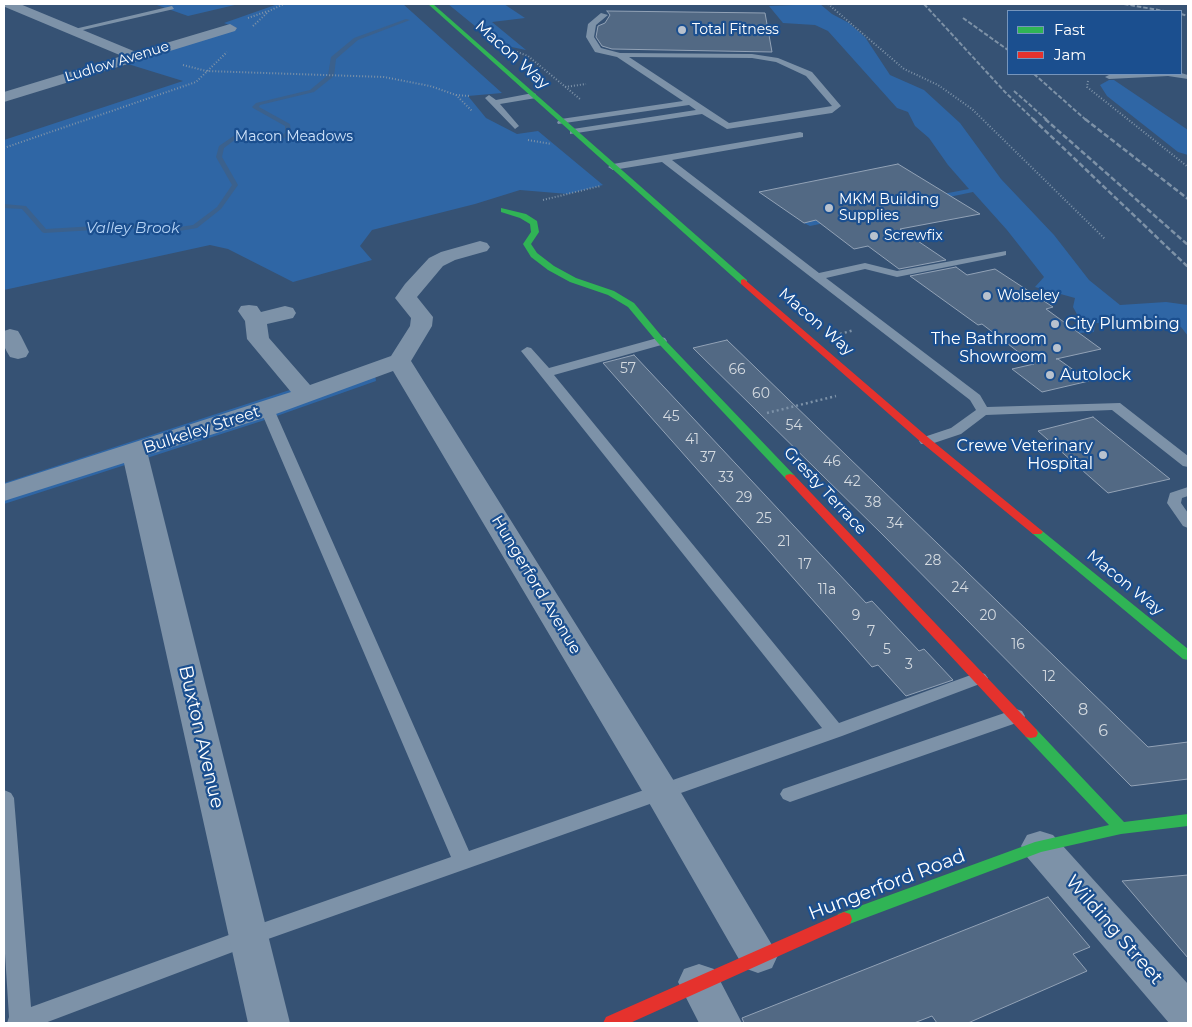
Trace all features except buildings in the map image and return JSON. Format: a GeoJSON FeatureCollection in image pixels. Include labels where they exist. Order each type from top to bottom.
{"type":"FeatureCollection","features":[{"type":"Feature","properties":{"kind":"main road","name":"Macon Way"},"geometry":{"type":"LineString","coordinates":[[430,4],[561,122],[926,441],[1188,656]]}},
{"type":"Feature","properties":{"kind":"main road","name":"Gresty Terrace"},"geometry":{"type":"LineString","coordinates":[[504,210],[523,216],[534,224],[535,232],[527,244],[534,255],[551,268],[572,280],[611,294],[631,305],[661,341],[1121,828]]}},
{"type":"Feature","properties":{"kind":"main road","name":"Hungerford Road"},"geometry":{"type":"LineString","coordinates":[[612,1023],[823,927],[1040,846],[1121,828],[1188,820]]}},
{"type":"Feature","properties":{"kind":"street"},"geometry":{"type":"LineString","coordinates":[[10,4],[70,31],[133,56]]}},
{"type":"Feature","properties":{"kind":"street","name":"Ludlow Avenue"},"geometry":{"type":"LineString","coordinates":[[4,97],[133,56],[230,28]]}},
{"type":"Feature","properties":{"kind":"street"},"geometry":{"type":"LineString","coordinates":[[398,361],[420,326],[422,317],[406,298],[412,288],[436,262],[448,256],[480,247]]}},
{"type":"Feature","properties":{"kind":"street"},"geometry":{"type":"LineString","coordinates":[[285,313],[253,316],[258,338],[305,394]]}},
{"type":"Feature","properties":{"kind":"street","name":"Bulkeley Street"},"geometry":{"type":"LineString","coordinates":[[4,493],[267,409],[398,361]]}},
{"type":"Feature","properties":{"kind":"street","name":"Hungerford Avenue"},"geometry":{"type":"LineString","coordinates":[[398,361],[661,791],[758,956]]}},
{"type":"Feature","properties":{"kind":"street","name":"Buxton Avenue"},"geometry":{"type":"LineString","coordinates":[[134,451],[269,1023]]}},
{"type":"Feature","properties":{"kind":"street","name":"Wilding Street"},"geometry":{"type":"LineString","coordinates":[[1040,846],[1188,1014]]}},
{"type":"Feature","properties":{"kind":"street"},"geometry":{"type":"LineString","coordinates":[[699,982],[721,1023]]}},
{"type":"Feature","properties":{"kind":"lane"},"geometry":{"type":"LineString","coordinates":[[70,31],[172,8]]}},
{"type":"Feature","properties":{"kind":"lane"},"geometry":{"type":"LineString","coordinates":[[604,15],[592,24],[590,37],[598,50],[620,54],[752,56],[778,60],[809,74],[837,106],[832,110],[727,126],[620,54]]}},
{"type":"Feature","properties":{"kind":"lane"},"geometry":{"type":"LineString","coordinates":[[1109,77],[1148,75]]}},
{"type":"Feature","properties":{"kind":"lane"},"geometry":{"type":"LineString","coordinates":[[1175,75],[1188,77]]}},
{"type":"Feature","properties":{"kind":"lane"},"geometry":{"type":"LineString","coordinates":[[515,126],[490,100],[533,96]]}},
{"type":"Feature","properties":{"kind":"lane"},"geometry":{"type":"LineString","coordinates":[[561,122],[690,102]]}},
{"type":"Feature","properties":{"kind":"lane"},"geometry":{"type":"LineString","coordinates":[[573,132],[704,111]]}},
{"type":"Feature","properties":{"kind":"lane"},"geometry":{"type":"LineString","coordinates":[[613,167],[800,135]]}},
{"type":"Feature","properties":{"kind":"lane"},"geometry":{"type":"LineString","coordinates":[[664,159],[975,398],[983,411]]}},
{"type":"Feature","properties":{"kind":"lane"},"geometry":{"type":"LineString","coordinates":[[816,277],[865,266],[897,274],[1002,253]]}},
{"type":"Feature","properties":{"kind":"lane"},"geometry":{"type":"LineString","coordinates":[[546,373],[661,341]]}},
{"type":"Feature","properties":{"kind":"lane"},"geometry":{"type":"LineString","coordinates":[[527,351],[835,731]]}},
{"type":"Feature","properties":{"kind":"lane"},"geometry":{"type":"LineString","coordinates":[[926,441],[956,431],[983,411],[1115,406],[1188,463]]}},
{"type":"Feature","properties":{"kind":"lane"},"geometry":{"type":"LineString","coordinates":[[267,409],[463,861]]}},
{"type":"Feature","properties":{"kind":"lane"},"geometry":{"type":"LineString","coordinates":[[1188,491],[1175,496],[1174,503],[1188,523]]}},
{"type":"Feature","properties":{"kind":"lane"},"geometry":{"type":"LineString","coordinates":[[4,798],[19,1023],[248,937],[835,731],[979,678]]}},
{"type":"Feature","properties":{"kind":"lane"},"geometry":{"type":"LineString","coordinates":[[790,794],[1016,716]]}},
{"type":"Feature","properties":{"kind":"path"},"geometry":{"type":"LineString","coordinates":[[248,31],[269,11],[284,4]]}},
{"type":"Feature","properties":{"kind":"path"},"geometry":{"type":"LineString","coordinates":[[828,4],[904,69],[938,85],[972,109],[1105,239]]}},
{"type":"Feature","properties":{"kind":"path"},"geometry":{"type":"LineString","coordinates":[[4,148],[196,82],[227,51]]}},
{"type":"Feature","properties":{"kind":"path"},"geometry":{"type":"LineString","coordinates":[[206,71],[340,74],[384,77],[430,86],[456,95],[474,112]]}},
{"type":"Feature","properties":{"kind":"path"},"geometry":{"type":"LineString","coordinates":[[1109,77],[1088,79],[1088,87],[1188,167]]}},
{"type":"Feature","properties":{"kind":"path"},"geometry":{"type":"LineString","coordinates":[[565,86],[586,84]]}},
{"type":"Feature","properties":{"kind":"path"},"geometry":{"type":"LineString","coordinates":[[526,140],[552,144]]}},
{"type":"Feature","properties":{"kind":"path"},"geometry":{"type":"LineString","coordinates":[[504,210],[603,185]]}},
{"type":"Feature","properties":{"kind":"path"},"geometry":{"type":"LineString","coordinates":[[736,421],[842,395]]}},
{"type":"Feature","properties":{"kind":"green space"},"geometry":{"type":"Polygon","coordinates":[[[154,4],[239,4],[188,16],[154,4]]]}},
{"type":"Feature","properties":{"kind":"green space","name":"Macon Meadows"},"geometry":{"type":"Polygon","coordinates":[[[278,4],[403,4],[502,93],[468,96],[486,118],[517,134],[538,131],[603,185],[568,194],[520,190],[475,204],[372,230],[360,246],[372,260],[293,282],[228,249],[210,245],[4,290],[4,140],[183,81],[128,64],[237,28],[224,23],[278,4]]]}},
{"type":"Feature","properties":{"kind":"green space"},"geometry":{"type":"Polygon","coordinates":[[[448,4],[504,4],[525,18],[492,22],[526,50],[497,44],[448,4]]]}},
{"type":"Feature","properties":{"kind":"green space"},"geometry":{"type":"Polygon","coordinates":[[[820,4],[832,14],[849,23],[865,37],[890,75],[924,90],[960,123],[1001,179],[1054,235],[1089,280],[1120,305],[1166,302],[1188,305],[1188,336],[1181,327],[1160,322],[1095,323],[1094,332],[1079,333],[1079,318],[1073,307],[1075,298],[1035,287],[1044,277],[1007,230],[973,192],[810,226],[804,223],[823,217],[969,189],[948,165],[929,138],[915,126],[908,112],[897,108],[828,31],[815,25],[783,23],[769,6],[820,4]]]}},
{"type":"Feature","properties":{"kind":"green space"},"geometry":{"type":"Polygon","coordinates":[[[1109,80],[1114,80],[1188,130],[1188,155],[1178,152],[1107,96],[1100,85],[1109,80]]]}},
{"type":"Feature","properties":{"kind":"green space"},"geometry":{"type":"Polygon","coordinates":[[[374,370],[376,381],[271,418],[4,504],[4,483],[299,387],[306,394],[374,370]]]}},
{"type":"Feature","properties":{"kind":"waterway","name":"Valley Brook"},"geometry":{"type":"LineString","coordinates":[[4,206],[24,207],[44,231],[129,226],[173,230],[195,227],[219,208],[235,185],[219,157],[221,147],[235,137],[278,140],[288,134],[288,125],[255,107],[258,104],[312,91],[331,76],[333,58],[356,39],[408,20]]}},
{"type":"Feature","properties":{"kind":"railway"},"geometry":{"type":"LineString","coordinates":[[924,4],[1005,92],[1034,120]]}},
{"type":"Feature","properties":{"kind":"railway"},"geometry":{"type":"LineString","coordinates":[[1124,4],[1158,10]]}},
{"type":"Feature","properties":{"kind":"railway"},"geometry":{"type":"LineString","coordinates":[[1182,14],[1188,16]]}},
{"type":"Feature","properties":{"kind":"railway"},"geometry":{"type":"LineString","coordinates":[[963,18],[1007,49]]}},
{"type":"Feature","properties":{"kind":"railway"},"geometry":{"type":"LineString","coordinates":[[1035,75],[1086,120]]}},
{"type":"Feature","properties":{"kind":"railway"},"geometry":{"type":"LineString","coordinates":[[1014,91],[1047,120]]}},
{"type":"Feature","properties":{"kind":"railway"},"geometry":{"type":"LineString","coordinates":[[1033,119],[1188,267]]}},
{"type":"Feature","properties":{"kind":"railway"},"geometry":{"type":"LineString","coordinates":[[1045,119],[1188,245]]}},
{"type":"Feature","properties":{"kind":"railway"},"geometry":{"type":"LineString","coordinates":[[1085,119],[1188,199]]}},
{"type":"Feature","properties":{"kind":"traffic: fast"},"geometry":{"type":"LineString","coordinates":[[430,4],[744,282]]}},
{"type":"Feature","properties":{"kind":"traffic: fast"},"geometry":{"type":"LineString","coordinates":[[504,210],[523,216],[534,223],[535,232],[527,244],[534,255],[551,268],[573,280],[611,293],[631,305],[661,341],[790,477]]}},
{"type":"Feature","properties":{"kind":"traffic: fast"},"geometry":{"type":"LineString","coordinates":[[1037,532],[1188,656]]}},
{"type":"Feature","properties":{"kind":"traffic: fast"},"geometry":{"type":"LineString","coordinates":[[1031,733],[1121,828]]}},
{"type":"Feature","properties":{"kind":"traffic: fast"},"geometry":{"type":"LineString","coordinates":[[844,919],[1040,846],[1121,828],[1188,820]]}},
{"type":"Feature","properties":{"kind":"traffic: jam"},"geometry":{"type":"LineString","coordinates":[[744,282],[926,441],[1037,532]]}},
{"type":"Feature","properties":{"kind":"traffic: jam"},"geometry":{"type":"LineString","coordinates":[[790,477],[1031,733]]}},
{"type":"Feature","properties":{"kind":"traffic: jam"},"geometry":{"type":"LineString","coordinates":[[612,1023],[844,919]]}},
{"type":"Feature","properties":{"kind":"place","name":"Total Fitness"},"geometry":{"type":"Point","coordinates":[682,30]}},
{"type":"Feature","properties":{"kind":"place","name":"MKM Building Supplies"},"geometry":{"type":"Point","coordinates":[829,208]}},
{"type":"Feature","properties":{"kind":"place","name":"Screwfix"},"geometry":{"type":"Point","coordinates":[874,236]}},
{"type":"Feature","properties":{"kind":"place","name":"Wolseley"},"geometry":{"type":"Point","coordinates":[987,296]}},
{"type":"Feature","properties":{"kind":"place","name":"City Plumbing"},"geometry":{"type":"Point","coordinates":[1055,324]}},
{"type":"Feature","properties":{"kind":"place","name":"The Bathroom Showroom"},"geometry":{"type":"Point","coordinates":[1057,348]}},
{"type":"Feature","properties":{"kind":"place","name":"Autolock"},"geometry":{"type":"Point","coordinates":[1050,375]}},
{"type":"Feature","properties":{"kind":"place","name":"Crewe Veterinary Hospital"},"geometry":{"type":"Point","coordinates":[1103,455]}}]}
